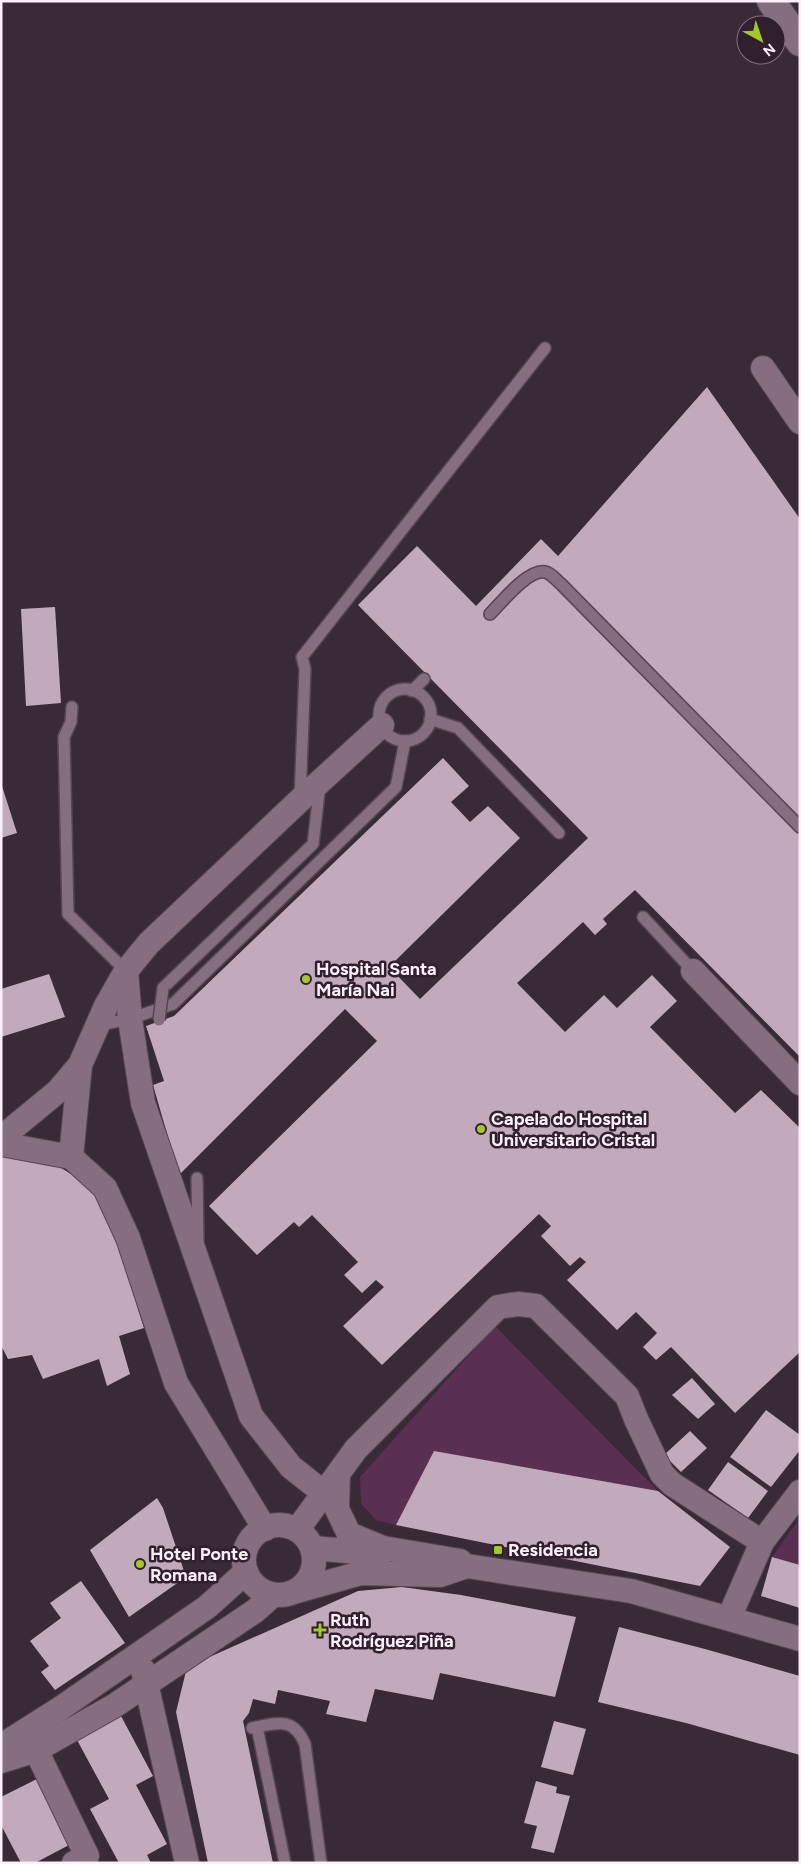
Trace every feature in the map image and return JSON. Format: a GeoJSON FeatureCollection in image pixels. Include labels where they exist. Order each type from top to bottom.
{"type":"FeatureCollection","features":[{"type":"Feature","properties":{"kind":"street"},"geometry":{"type":"LineString","coordinates":[[771,1],[800,42]]}},
{"type":"Feature","properties":{"kind":"street"},"geometry":{"type":"LineString","coordinates":[[763,368],[800,422]]}},
{"type":"Feature","properties":{"kind":"street"},"geometry":{"type":"LineString","coordinates":[[1,1138],[58,1091],[80,1065],[106,1006],[126,971],[156,935],[382,725]]}},
{"type":"Feature","properties":{"kind":"street"},"geometry":{"type":"LineString","coordinates":[[126,971],[130,1019],[143,1103],[251,1416],[291,1467],[324,1493]]}},
{"type":"Feature","properties":{"kind":"street"},"geometry":{"type":"LineString","coordinates":[[693,971],[800,1082]]}},
{"type":"Feature","properties":{"kind":"street"},"geometry":{"type":"LineString","coordinates":[[71,1157],[80,1065]]}},
{"type":"Feature","properties":{"kind":"street"},"geometry":{"type":"LineString","coordinates":[[1,1144],[71,1157],[105,1188],[128,1238],[176,1383],[265,1528]]}},
{"type":"Feature","properties":{"kind":"street"},"geometry":{"type":"LineString","coordinates":[[297,1530],[356,1449],[498,1307],[518,1304],[536,1306],[627,1396],[636,1420],[662,1474],[672,1484],[762,1542]]}},
{"type":"Feature","properties":{"kind":"street"},"geometry":{"type":"LineString","coordinates":[[338,1474],[337,1509],[349,1534],[383,1548],[464,1564],[631,1591],[800,1639]]}},
{"type":"Feature","properties":{"kind":"street"},"geometry":{"type":"LineString","coordinates":[[729,1618],[762,1542],[800,1492]]}},
{"type":"Feature","properties":{"kind":"street"},"geometry":{"type":"LineString","coordinates":[[297,1591],[305,1585],[312,1574],[315,1560],[313,1548],[306,1537],[297,1530],[280,1525],[265,1528],[252,1538],[246,1548],[244,1560],[246,1572],[251,1582],[261,1590],[273,1595],[286,1595],[361,1574],[440,1574],[464,1564]]}},
{"type":"Feature","properties":{"kind":"street"},"geometry":{"type":"LineString","coordinates":[[313,1548],[464,1564]]}},
{"type":"Feature","properties":{"kind":"street"},"geometry":{"type":"LineString","coordinates":[[187,1863],[143,1669],[207,1606],[246,1572]]}},
{"type":"Feature","properties":{"kind":"street"},"geometry":{"type":"LineString","coordinates":[[1,1761],[36,1750],[114,1706],[255,1611],[273,1595]]}},
{"type":"Feature","properties":{"kind":"street"},"geometry":{"type":"LineString","coordinates":[[1,1746],[58,1710],[207,1606]]}},
{"type":"Feature","properties":{"kind":"street"},"geometry":{"type":"LineString","coordinates":[[36,1750],[87,1856],[74,1863]]}},
{"type":"Feature","properties":{"kind":"lane"},"geometry":{"type":"LineString","coordinates":[[300,800],[305,669],[302,656],[545,348]]}},
{"type":"Feature","properties":{"kind":"lane"},"geometry":{"type":"LineString","coordinates":[[490,614],[523,581],[537,572],[548,573],[800,827]]}},
{"type":"Feature","properties":{"kind":"lane"},"geometry":{"type":"LineString","coordinates":[[412,691],[424,679]]}},
{"type":"Feature","properties":{"kind":"lane"},"geometry":{"type":"LineString","coordinates":[[400,690],[412,691],[424,697],[429,704],[430,719],[427,729],[414,739],[397,740],[390,736],[382,725],[379,713],[381,705],[392,693],[400,690]]}},
{"type":"Feature","properties":{"kind":"lane"},"geometry":{"type":"LineString","coordinates":[[72,707],[71,722],[64,736],[68,914],[126,971]]}},
{"type":"Feature","properties":{"kind":"lane"},"geometry":{"type":"LineString","coordinates":[[430,719],[458,728],[559,833]]}},
{"type":"Feature","properties":{"kind":"lane"},"geometry":{"type":"LineString","coordinates":[[98,1025],[130,1019],[173,1004],[396,787],[405,741]]}},
{"type":"Feature","properties":{"kind":"lane"},"geometry":{"type":"LineString","coordinates":[[159,1020],[163,988],[312,844],[321,780]]}},
{"type":"Feature","properties":{"kind":"lane"},"geometry":{"type":"LineString","coordinates":[[643,918],[693,971]]}},
{"type":"Feature","properties":{"kind":"lane"},"geometry":{"type":"LineString","coordinates":[[197,1178],[199,1264]]}},
{"type":"Feature","properties":{"kind":"lane"},"geometry":{"type":"LineString","coordinates":[[285,1863],[254,1728],[284,1723],[294,1726],[305,1744],[321,1863]]}},
{"type":"Feature","properties":{"kind":"shaded area"},"geometry":{"type":"Polygon","coordinates":[[[495,1326],[658,1491],[396,1525],[376,1520],[361,1504],[360,1477],[495,1326]]]}},
{"type":"Feature","properties":{"kind":"shaded area"},"geometry":{"type":"Polygon","coordinates":[[[800,1518],[800,1565],[772,1557],[800,1518]]]}},
{"type":"Feature","properties":{"kind":"building","name":"Hospital Santa María Nai"},"geometry":{"type":"Polygon","coordinates":[[[707,387],[800,519],[800,1057],[635,890],[603,919],[607,924],[595,935],[583,922],[517,983],[565,1032],[604,995],[617,1008],[652,975],[677,1001],[650,1027],[735,1113],[761,1090],[800,1128],[800,1352],[735,1413],[671,1347],[656,1360],[643,1347],[657,1333],[636,1312],[617,1330],[567,1280],[586,1262],[580,1257],[570,1266],[541,1236],[551,1226],[539,1214],[382,1365],[343,1326],[384,1287],[376,1280],[362,1293],[344,1275],[358,1262],[312,1215],[299,1227],[294,1222],[257,1255],[209,1206],[377,1041],[345,1009],[179,1175],[153,1085],[164,1081],[146,1026],[174,1016],[443,758],[469,786],[451,802],[470,822],[488,806],[520,838],[389,967],[420,999],[588,838],[358,605],[417,546],[476,606],[541,539],[558,556],[707,387]]]}},
{"type":"Feature","properties":{"kind":"building"},"geometry":{"type":"Polygon","coordinates":[[[55,607],[61,703],[26,706],[21,609],[55,607]]]}},
{"type":"Feature","properties":{"kind":"building"},"geometry":{"type":"Polygon","coordinates":[[[1,783],[17,833],[1,838],[1,783]]]}},
{"type":"Feature","properties":{"kind":"building"},"geometry":{"type":"Polygon","coordinates":[[[49,974],[65,1017],[1,1037],[1,989],[49,974]]]}},
{"type":"Feature","properties":{"kind":"building"},"geometry":{"type":"Polygon","coordinates":[[[1,1153],[50,1161],[87,1184],[106,1207],[144,1328],[119,1336],[130,1374],[107,1386],[99,1359],[43,1379],[32,1355],[8,1359],[1,1345],[1,1153]]]}},
{"type":"Feature","properties":{"kind":"building"},"geometry":{"type":"Polygon","coordinates":[[[692,1378],[715,1404],[698,1419],[672,1395],[692,1378]]]}},
{"type":"Feature","properties":{"kind":"building"},"geometry":{"type":"Polygon","coordinates":[[[766,1410],[800,1435],[800,1450],[771,1487],[730,1457],[766,1410]]]}},
{"type":"Feature","properties":{"kind":"building"},"geometry":{"type":"Polygon","coordinates":[[[690,1431],[707,1448],[681,1472],[664,1455],[690,1431]]]}},
{"type":"Feature","properties":{"kind":"building"},"geometry":{"type":"Polygon","coordinates":[[[434,1451],[658,1491],[730,1547],[700,1586],[396,1525],[434,1451]]]}},
{"type":"Feature","properties":{"kind":"building"},"geometry":{"type":"Polygon","coordinates":[[[728,1462],[768,1491],[748,1518],[708,1490],[728,1462]]]}},
{"type":"Feature","properties":{"kind":"building","name":"Hotel Ponte Romana"},"geometry":{"type":"Polygon","coordinates":[[[157,1498],[163,1508],[186,1577],[129,1617],[90,1550],[157,1498]]]}},
{"type":"Feature","properties":{"kind":"building"},"geometry":{"type":"Polygon","coordinates":[[[772,1557],[800,1565],[800,1608],[761,1596],[772,1557]]]}},
{"type":"Feature","properties":{"kind":"building"},"geometry":{"type":"Polygon","coordinates":[[[81,1581],[125,1643],[55,1690],[41,1672],[49,1666],[30,1641],[61,1618],[50,1603],[81,1581]]]}},
{"type":"Feature","properties":{"kind":"building"},"geometry":{"type":"Polygon","coordinates":[[[402,1587],[461,1595],[576,1617],[555,1697],[440,1673],[433,1700],[375,1689],[366,1722],[326,1714],[330,1701],[278,1690],[275,1704],[253,1699],[249,1713],[243,1721],[273,1863],[208,1863],[176,1712],[187,1667],[358,1591],[402,1587]]]}},
{"type":"Feature","properties":{"kind":"building"},"geometry":{"type":"Polygon","coordinates":[[[619,1627],[800,1676],[800,1755],[686,1723],[598,1702],[619,1627]]]}},
{"type":"Feature","properties":{"kind":"building"},"geometry":{"type":"Polygon","coordinates":[[[121,1716],[153,1776],[136,1785],[167,1844],[147,1855],[151,1863],[119,1863],[90,1809],[109,1799],[77,1740],[121,1716]]]}},
{"type":"Feature","properties":{"kind":"building"},"geometry":{"type":"Polygon","coordinates":[[[554,1721],[586,1729],[573,1775],[541,1767],[554,1721]]]}},
{"type":"Feature","properties":{"kind":"building"},"geometry":{"type":"Polygon","coordinates":[[[37,1779],[69,1845],[35,1863],[21,1863],[1,1825],[1,1797],[37,1779]]]}},
{"type":"Feature","properties":{"kind":"building"},"geometry":{"type":"Polygon","coordinates":[[[536,1781],[557,1787],[556,1793],[570,1796],[554,1853],[531,1848],[537,1826],[524,1823],[536,1781]]]}},
{"type":"Feature","properties":{"kind":"place","name":"Hospital Santa María Nai"},"geometry":{"type":"Point","coordinates":[306,979]}},
{"type":"Feature","properties":{"kind":"place","name":"Capela do Hospital Universitario Cristal"},"geometry":{"type":"Point","coordinates":[481,1129]}},
{"type":"Feature","properties":{"kind":"place","name":"Residencia"},"geometry":{"type":"Point","coordinates":[498,1550]}},
{"type":"Feature","properties":{"kind":"place","name":"Hotel Ponte Romana"},"geometry":{"type":"Point","coordinates":[140,1564]}},
{"type":"Feature","properties":{"kind":"place","name":"Ruth Rodríguez Piña"},"geometry":{"type":"Point","coordinates":[320,1630]}}]}
